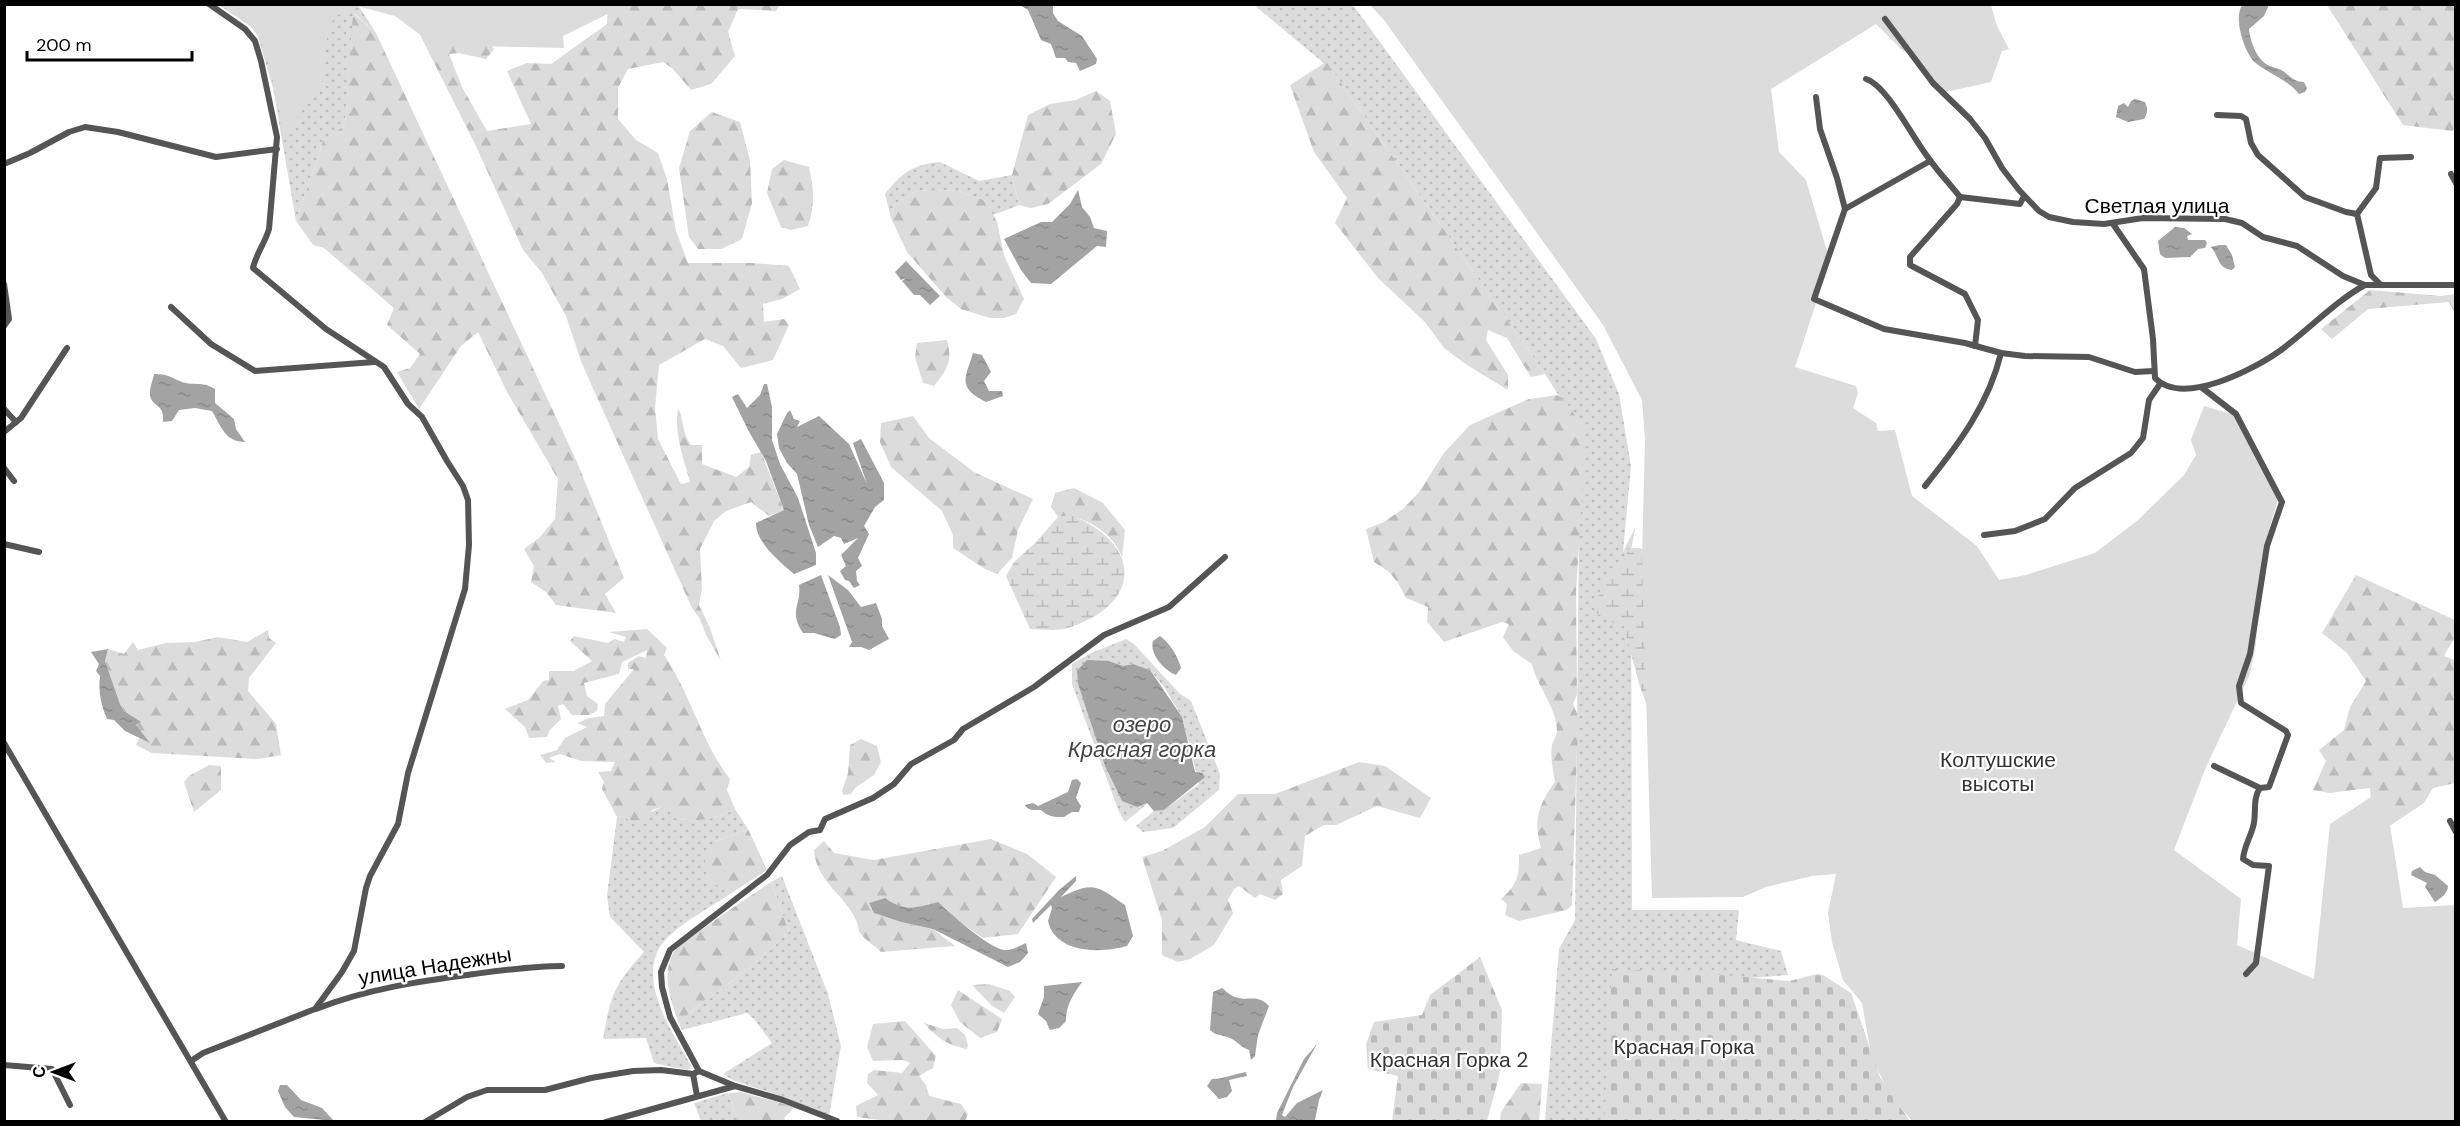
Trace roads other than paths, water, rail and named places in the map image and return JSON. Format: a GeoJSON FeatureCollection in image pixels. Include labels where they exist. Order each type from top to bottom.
{"type":"FeatureCollection","features":[{"type":"Feature","properties":{"kind":"street"},"geometry":{"type":"LineString","coordinates":[[209,4],[239,23],[255,41],[278,137],[269,229],[255,258],[253,268],[287,298],[384,368],[408,404],[422,417],[463,486],[468,500],[468,565],[465,590],[408,773],[398,824],[370,876],[354,951],[315,1009]]}},
{"type":"Feature","properties":{"kind":"street","name":"Светлая улица"},"geometry":{"type":"LineString","coordinates":[[1885,19],[1933,83],[1970,119],[2002,168],[2039,212],[2049,217],[2073,222],[2113,224],[2143,218],[2225,219],[2242,223],[2263,237],[2297,246],[2343,276],[2365,285]]}},
{"type":"Feature","properties":{"kind":"street"},"geometry":{"type":"LineString","coordinates":[[1866,80],[1872,81],[1887,97],[1930,161],[1960,197],[2020,204],[2024,196]]}},
{"type":"Feature","properties":{"kind":"street"},"geometry":{"type":"LineString","coordinates":[[1816,97],[1820,129],[1845,209],[1814,299],[1884,329],[2001,353],[2025,356],[2089,357],[2135,372],[2154,371]]}},
{"type":"Feature","properties":{"kind":"street"},"geometry":{"type":"LineString","coordinates":[[2217,115],[2241,116],[2246,119],[2251,143],[2258,155],[2306,196],[2357,214]]}},
{"type":"Feature","properties":{"kind":"street"},"geometry":{"type":"LineString","coordinates":[[4,164],[69,132],[85,128],[118,132],[216,157],[277,149]]}},
{"type":"Feature","properties":{"kind":"street"},"geometry":{"type":"LineString","coordinates":[[2381,285],[2371,275],[2357,214],[2376,188],[2380,158],[2410,157]]}},
{"type":"Feature","properties":{"kind":"street"},"geometry":{"type":"LineString","coordinates":[[1845,209],[1930,161]]}},
{"type":"Feature","properties":{"kind":"street"},"geometry":{"type":"LineString","coordinates":[[2451,174],[2456,183]]}},
{"type":"Feature","properties":{"kind":"street"},"geometry":{"type":"LineString","coordinates":[[1960,197],[1957,204],[1910,257],[1910,265],[1965,294],[1978,320],[1975,346]]}},
{"type":"Feature","properties":{"kind":"street"},"geometry":{"type":"LineString","coordinates":[[2113,224],[2144,269],[2153,339],[2155,378],[2160,384],[2186,389],[2201,387],[2228,378],[2280,351],[2354,291],[2365,285],[2456,285]]}},
{"type":"Feature","properties":{"kind":"street"},"geometry":{"type":"LineString","coordinates":[[2365,285],[2371,275]]}},
{"type":"Feature","properties":{"kind":"street"},"geometry":{"type":"LineString","coordinates":[[4,284],[9,319],[4,326]]}},
{"type":"Feature","properties":{"kind":"street"},"geometry":{"type":"LineString","coordinates":[[171,307],[212,344],[255,371],[374,362]]}},
{"type":"Feature","properties":{"kind":"street"},"geometry":{"type":"LineString","coordinates":[[4,432],[21,418],[68,348]]}},
{"type":"Feature","properties":{"kind":"street"},"geometry":{"type":"LineString","coordinates":[[1925,486],[1984,401],[1994,380],[2001,353]]}},
{"type":"Feature","properties":{"kind":"street"},"geometry":{"type":"LineString","coordinates":[[1984,535],[2015,531],[2045,519],[2075,488],[2131,453],[2143,438],[2149,400],[2160,384]]}},
{"type":"Feature","properties":{"kind":"street"},"geometry":{"type":"LineString","coordinates":[[2201,387],[2236,414],[2282,502],[2267,546],[2250,654],[2239,686],[2241,704],[2286,730],[2288,735],[2269,787],[2260,788],[2214,765]]}},
{"type":"Feature","properties":{"kind":"street"},"geometry":{"type":"LineString","coordinates":[[4,409],[16,422]]}},
{"type":"Feature","properties":{"kind":"street"},"geometry":{"type":"LineString","coordinates":[[4,468],[14,481]]}},
{"type":"Feature","properties":{"kind":"street"},"geometry":{"type":"LineString","coordinates":[[4,544],[39,552]]}},
{"type":"Feature","properties":{"kind":"street"},"geometry":{"type":"LineString","coordinates":[[697,1096],[696,1072],[670,1017],[662,987],[662,972],[670,950],[767,875],[790,845],[809,832],[820,830],[825,819],[873,798],[887,789],[911,764],[954,740],[963,729],[1034,687],[1104,635],[1169,607],[1225,557]]}},
{"type":"Feature","properties":{"kind":"street"},"geometry":{"type":"LineString","coordinates":[[4,743],[226,1122]]}},
{"type":"Feature","properties":{"kind":"street"},"geometry":{"type":"LineString","coordinates":[[2246,974],[2256,963],[2268,866],[2253,865],[2243,859],[2244,849],[2254,825],[2256,793],[2260,788]]}},
{"type":"Feature","properties":{"kind":"street"},"geometry":{"type":"LineString","coordinates":[[2450,821],[2456,832]]}},
{"type":"Feature","properties":{"kind":"street","name":"улица Надежны"},"geometry":{"type":"LineString","coordinates":[[191,1061],[203,1053],[344,998],[438,979],[539,966],[562,966]]}},
{"type":"Feature","properties":{"kind":"street"},"geometry":{"type":"LineString","coordinates":[[4,1065],[52,1069],[70,1105]]}},
{"type":"Feature","properties":{"kind":"street"},"geometry":{"type":"LineString","coordinates":[[425,1122],[467,1097],[487,1090],[545,1090],[591,1078],[633,1071],[661,1070],[696,1072],[783,1100],[837,1121]]}},
{"type":"Feature","properties":{"kind":"street"},"geometry":{"type":"LineString","coordinates":[[606,1122],[735,1086]]}},
{"type":"Feature","properties":{"kind":"water"},"geometry":{"type":"Polygon","coordinates":[[[2243,4],[2269,5],[2264,16],[2249,29],[2253,45],[2265,63],[2283,71],[2295,80],[2304,82],[2307,88],[2305,92],[2299,94],[2290,85],[2257,64],[2248,53],[2239,26],[2240,10],[2243,4]]]}},
{"type":"Feature","properties":{"kind":"water"},"geometry":{"type":"Polygon","coordinates":[[[1020,5],[1053,5],[1053,13],[1058,21],[1082,36],[1097,59],[1096,64],[1080,71],[1076,63],[1068,62],[1065,58],[1056,58],[1051,44],[1041,40],[1028,10],[1020,5]]]}},
{"type":"Feature","properties":{"kind":"water"},"geometry":{"type":"Polygon","coordinates":[[[2135,99],[2145,102],[2147,111],[2144,119],[2128,122],[2116,117],[2118,106],[2124,103],[2128,107],[2135,99]]]}},
{"type":"Feature","properties":{"kind":"water"},"geometry":{"type":"Polygon","coordinates":[[[1078,190],[1082,207],[1090,217],[1094,228],[1107,231],[1106,247],[1097,246],[1051,284],[1031,283],[1004,239],[1041,222],[1052,222],[1070,204],[1078,190]]]}},
{"type":"Feature","properties":{"kind":"water"},"geometry":{"type":"Polygon","coordinates":[[[2175,227],[2184,228],[2192,234],[2187,236],[2188,240],[2205,240],[2207,243],[2205,248],[2198,249],[2190,257],[2165,258],[2160,254],[2158,241],[2175,227]]]}},
{"type":"Feature","properties":{"kind":"water"},"geometry":{"type":"Polygon","coordinates":[[[2226,245],[2232,255],[2235,267],[2232,270],[2221,264],[2211,247],[2226,245]]]}},
{"type":"Feature","properties":{"kind":"water"},"geometry":{"type":"Polygon","coordinates":[[[906,261],[940,296],[930,305],[920,295],[914,295],[902,281],[906,278],[901,280],[895,272],[906,261]]]}},
{"type":"Feature","properties":{"kind":"water"},"geometry":{"type":"Polygon","coordinates":[[[973,353],[982,355],[991,372],[984,381],[989,391],[1002,391],[1003,396],[986,402],[967,387],[966,376],[973,353]]]}},
{"type":"Feature","properties":{"kind":"water"},"geometry":{"type":"Polygon","coordinates":[[[154,374],[166,375],[182,382],[206,385],[215,389],[215,403],[234,419],[236,429],[245,442],[228,436],[212,411],[195,408],[179,410],[172,421],[163,422],[162,412],[150,395],[154,374]]]}},
{"type":"Feature","properties":{"kind":"water"},"geometry":{"type":"Polygon","coordinates":[[[764,384],[767,384],[772,407],[772,440],[780,464],[798,498],[816,553],[816,565],[794,574],[764,545],[757,530],[756,523],[784,510],[766,461],[732,397],[738,394],[747,408],[760,395],[764,384]]]}},
{"type":"Feature","properties":{"kind":"water"},"geometry":{"type":"Polygon","coordinates":[[[790,410],[794,419],[800,421],[797,427],[819,416],[849,444],[867,484],[853,443],[861,439],[884,483],[884,500],[875,507],[864,526],[869,534],[858,558],[862,566],[856,571],[860,585],[854,588],[849,581],[845,580],[840,571],[846,566],[841,555],[858,538],[844,544],[841,538],[834,536],[818,547],[809,525],[797,474],[787,463],[779,448],[777,434],[790,410]]]}},
{"type":"Feature","properties":{"kind":"water"},"geometry":{"type":"Polygon","coordinates":[[[821,575],[840,627],[841,635],[835,639],[814,633],[803,633],[796,619],[799,585],[821,575]]]}},
{"type":"Feature","properties":{"kind":"water"},"geometry":{"type":"Polygon","coordinates":[[[828,575],[848,590],[861,607],[876,603],[882,626],[889,639],[869,650],[849,647],[852,642],[828,575]]]}},
{"type":"Feature","properties":{"kind":"water"},"geometry":{"type":"Polygon","coordinates":[[[1160,636],[1178,659],[1181,668],[1176,675],[1163,666],[1153,651],[1153,641],[1160,636]]]}},
{"type":"Feature","properties":{"kind":"water"},"geometry":{"type":"Polygon","coordinates":[[[108,649],[105,661],[120,704],[124,711],[141,722],[136,725],[150,743],[125,731],[114,720],[107,719],[100,698],[100,676],[96,671],[99,664],[91,652],[108,649]]]}},
{"type":"Feature","properties":{"kind":"water","name":"озеро Красная горка"},"geometry":{"type":"Polygon","coordinates":[[[1087,660],[1109,661],[1123,666],[1133,664],[1150,670],[1182,717],[1195,772],[1202,773],[1205,777],[1164,810],[1154,811],[1147,803],[1137,807],[1122,801],[1105,766],[1078,684],[1077,671],[1087,660]]]}},
{"type":"Feature","properties":{"kind":"water"},"geometry":{"type":"Polygon","coordinates":[[[1077,779],[1081,783],[1076,798],[1081,806],[1079,812],[1072,812],[1064,817],[1055,817],[1041,810],[1026,807],[1025,805],[1033,803],[1038,806],[1068,792],[1072,780],[1077,779]]]}},
{"type":"Feature","properties":{"kind":"water"},"geometry":{"type":"Polygon","coordinates":[[[2420,867],[2425,872],[2435,875],[2448,886],[2442,897],[2435,902],[2425,887],[2427,883],[2411,875],[2412,871],[2420,867]]]}},
{"type":"Feature","properties":{"kind":"water"},"geometry":{"type":"Polygon","coordinates":[[[1076,876],[1076,881],[1061,897],[1088,887],[1101,889],[1125,905],[1133,936],[1127,946],[1088,950],[1061,941],[1053,933],[1048,921],[1051,905],[1033,923],[1032,919],[1059,890],[1076,876]]]}},
{"type":"Feature","properties":{"kind":"water"},"geometry":{"type":"Polygon","coordinates":[[[885,898],[904,907],[938,902],[979,937],[997,948],[1007,950],[1026,943],[1028,953],[1020,962],[1008,967],[933,929],[874,913],[869,903],[885,898]]]}},
{"type":"Feature","properties":{"kind":"water"},"geometry":{"type":"Polygon","coordinates":[[[1082,982],[1069,1005],[1066,1021],[1059,1028],[1050,1030],[1046,1021],[1038,1014],[1044,997],[1044,986],[1082,982]]]}},
{"type":"Feature","properties":{"kind":"water"},"geometry":{"type":"Polygon","coordinates":[[[1222,988],[1233,996],[1260,1000],[1269,1006],[1258,1035],[1255,1056],[1251,1060],[1249,1050],[1232,1039],[1210,1030],[1213,992],[1222,988]]]}},
{"type":"Feature","properties":{"kind":"water"},"geometry":{"type":"Polygon","coordinates":[[[1317,1044],[1293,1087],[1282,1115],[1285,1117],[1297,1103],[1323,1090],[1315,1120],[1276,1121],[1277,1113],[1304,1059],[1317,1044]]]}},
{"type":"Feature","properties":{"kind":"water"},"geometry":{"type":"Polygon","coordinates":[[[1246,1072],[1247,1076],[1229,1080],[1232,1091],[1227,1097],[1219,1099],[1207,1086],[1212,1079],[1246,1072]]]}},
{"type":"Feature","properties":{"kind":"water"},"geometry":{"type":"Polygon","coordinates":[[[280,1085],[287,1085],[301,1100],[322,1108],[334,1121],[294,1117],[285,1107],[278,1091],[280,1085]]]}},
{"type":"Feature","properties":{"kind":"park label","name":"Колтушские высоты"},"geometry":{"type":"Point","coordinates":[1998,772]}},
{"type":"Feature","properties":{"kind":"park label","name":"Красная Горка"},"geometry":{"type":"Point","coordinates":[1684,1047]}},
{"type":"Feature","properties":{"kind":"park label","name":"Красная Горка 2"},"geometry":{"type":"Point","coordinates":[1449,1060]}}]}
